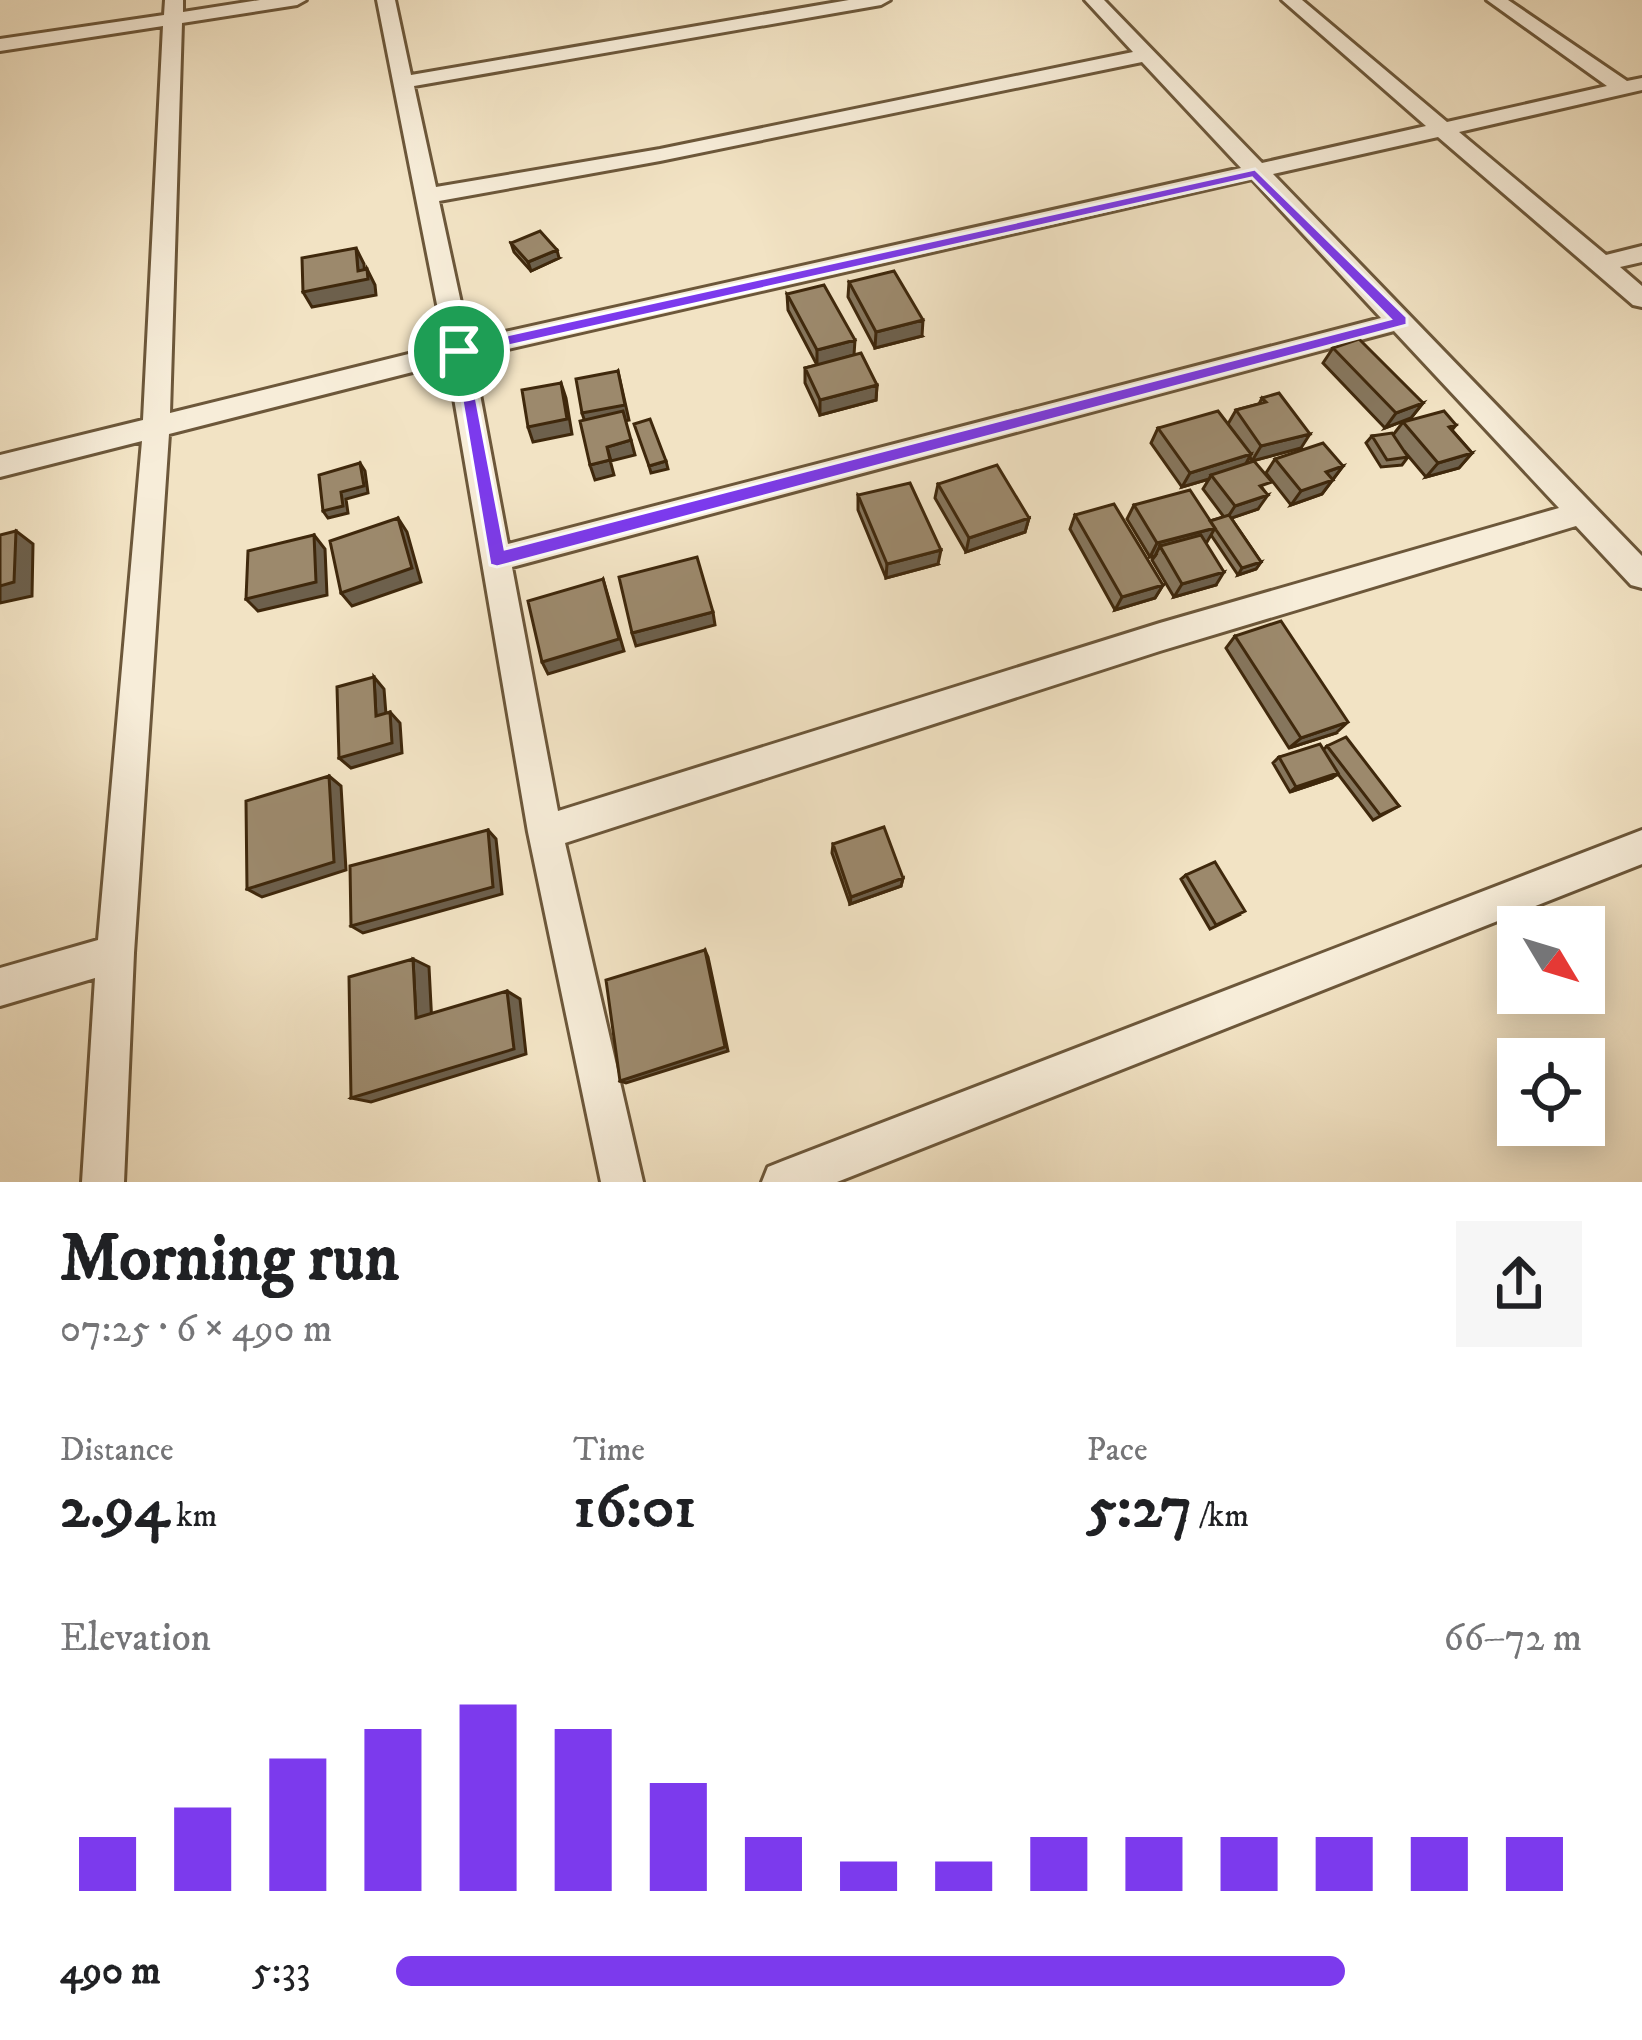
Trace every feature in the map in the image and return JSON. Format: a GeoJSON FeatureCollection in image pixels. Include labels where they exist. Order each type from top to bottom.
{"type":"FeatureCollection","features":[{"type":"Feature","properties":{"kind":"street"},"geometry":{"type":"LineString","coordinates":[[0,45],[174,9],[297,0]]}},
{"type":"Feature","properties":{"kind":"street"},"geometry":{"type":"LineString","coordinates":[[386,0],[459,351],[545,832],[622,1182]]}},
{"type":"Feature","properties":{"kind":"street"},"geometry":{"type":"LineString","coordinates":[[405,82],[880,0]]}},
{"type":"Feature","properties":{"kind":"street"},"geometry":{"type":"LineString","coordinates":[[1094,0],[1642,575]]}},
{"type":"Feature","properties":{"kind":"street"},"geometry":{"type":"LineString","coordinates":[[1291,0],[1642,299]]}},
{"type":"Feature","properties":{"kind":"street"},"geometry":{"type":"LineString","coordinates":[[1496,0],[1632,87]]}},
{"type":"Feature","properties":{"kind":"street"},"geometry":{"type":"LineString","coordinates":[[104,1182],[115,953],[156,430],[174,9]]}},
{"type":"Feature","properties":{"kind":"street"},"geometry":{"type":"LineString","coordinates":[[427,196],[660,155],[1143,56]]}},
{"type":"Feature","properties":{"kind":"street"},"geometry":{"type":"LineString","coordinates":[[0,466],[459,351],[1632,87]]}},
{"type":"Feature","properties":{"kind":"street"},"geometry":{"type":"LineString","coordinates":[[1603,264],[1642,254]]}},
{"type":"Feature","properties":{"kind":"street"},"geometry":{"type":"LineString","coordinates":[[497,559],[1402,321]]}},
{"type":"Feature","properties":{"kind":"street"},"geometry":{"type":"LineString","coordinates":[[545,832],[1160,637],[1581,513]]}},
{"type":"Feature","properties":{"kind":"street"},"geometry":{"type":"LineString","coordinates":[[783,1182],[1028,1091],[1296,979],[1642,847]]}},
{"type":"Feature","properties":{"kind":"street"},"geometry":{"type":"LineString","coordinates":[[0,987],[115,953]]}},
{"type":"Feature","properties":{"kind":"building"},"geometry":{"type":"Polygon","coordinates":[[[540,231],[557,250],[528,262],[511,243],[540,231]]]}},
{"type":"Feature","properties":{"kind":"building"},"geometry":{"type":"Polygon","coordinates":[[[356,248],[358,271],[367,269],[368,279],[303,292],[302,258],[356,248]]]}},
{"type":"Feature","properties":{"kind":"building"},"geometry":{"type":"Polygon","coordinates":[[[894,271],[923,320],[876,332],[849,282],[894,271]]]}},
{"type":"Feature","properties":{"kind":"building"},"geometry":{"type":"Polygon","coordinates":[[[824,285],[855,340],[817,350],[787,294],[824,285]]]}},
{"type":"Feature","properties":{"kind":"building"},"geometry":{"type":"Polygon","coordinates":[[[1359,339],[1423,403],[1396,413],[1333,348],[1359,339]]]}},
{"type":"Feature","properties":{"kind":"building"},"geometry":{"type":"Polygon","coordinates":[[[861,353],[877,385],[820,400],[805,368],[861,353]]]}},
{"type":"Feature","properties":{"kind":"building"},"geometry":{"type":"Polygon","coordinates":[[[618,371],[625,405],[582,413],[576,379],[618,371]]]}},
{"type":"Feature","properties":{"kind":"building"},"geometry":{"type":"Polygon","coordinates":[[[561,383],[567,419],[528,427],[522,390],[561,383]]]}},
{"type":"Feature","properties":{"kind":"building"},"geometry":{"type":"Polygon","coordinates":[[[1279,393],[1310,434],[1261,446],[1236,410],[1279,393]]]}},
{"type":"Feature","properties":{"kind":"building"},"geometry":{"type":"Polygon","coordinates":[[[623,411],[631,440],[607,447],[610,460],[590,465],[580,421],[623,411]]]}},
{"type":"Feature","properties":{"kind":"building"},"geometry":{"type":"Polygon","coordinates":[[[1218,411],[1251,454],[1190,473],[1158,428],[1218,411]]]}},
{"type":"Feature","properties":{"kind":"building"},"geometry":{"type":"Polygon","coordinates":[[[1444,411],[1456,425],[1449,427],[1472,453],[1438,463],[1403,422],[1444,411]]]}},
{"type":"Feature","properties":{"kind":"building"},"geometry":{"type":"Polygon","coordinates":[[[650,419],[666,461],[649,466],[634,424],[650,419]]]}},
{"type":"Feature","properties":{"kind":"building"},"geometry":{"type":"Polygon","coordinates":[[[1392,433],[1408,457],[1387,460],[1372,436],[1392,433]]]}},
{"type":"Feature","properties":{"kind":"building"},"geometry":{"type":"Polygon","coordinates":[[[1323,443],[1343,466],[1326,472],[1333,480],[1301,491],[1275,459],[1323,443]]]}},
{"type":"Feature","properties":{"kind":"building"},"geometry":{"type":"Polygon","coordinates":[[[1254,461],[1272,482],[1260,486],[1268,495],[1235,506],[1211,475],[1254,461]]]}},
{"type":"Feature","properties":{"kind":"building"},"geometry":{"type":"Polygon","coordinates":[[[360,463],[364,486],[341,492],[343,506],[323,511],[319,475],[360,463]]]}},
{"type":"Feature","properties":{"kind":"building"},"geometry":{"type":"Polygon","coordinates":[[[997,465],[1029,518],[969,538],[938,484],[997,465]]]}},
{"type":"Feature","properties":{"kind":"building"},"geometry":{"type":"Polygon","coordinates":[[[910,483],[941,550],[887,564],[858,495],[910,483]]]}},
{"type":"Feature","properties":{"kind":"building"},"geometry":{"type":"Polygon","coordinates":[[[1190,490],[1215,528],[1157,543],[1134,505],[1190,490]]]}},
{"type":"Feature","properties":{"kind":"building"},"geometry":{"type":"Polygon","coordinates":[[[1114,504],[1163,585],[1122,597],[1075,515],[1114,504]]]}},
{"type":"Feature","properties":{"kind":"building"},"geometry":{"type":"Polygon","coordinates":[[[1229,515],[1261,562],[1242,568],[1210,521],[1229,515]]]}},
{"type":"Feature","properties":{"kind":"building"},"geometry":{"type":"Polygon","coordinates":[[[398,518],[412,568],[341,593],[330,541],[398,518]]]}},
{"type":"Feature","properties":{"kind":"building"},"geometry":{"type":"Polygon","coordinates":[[[16,531],[14,582],[0,586],[0,535],[16,531]]]}},
{"type":"Feature","properties":{"kind":"building"},"geometry":{"type":"Polygon","coordinates":[[[314,535],[316,582],[246,599],[248,551],[314,535]]]}},
{"type":"Feature","properties":{"kind":"building"},"geometry":{"type":"Polygon","coordinates":[[[1201,535],[1224,572],[1182,584],[1160,546],[1201,535]]]}},
{"type":"Feature","properties":{"kind":"building"},"geometry":{"type":"Polygon","coordinates":[[[697,557],[713,612],[632,633],[619,577],[697,557]]]}},
{"type":"Feature","properties":{"kind":"building"},"geometry":{"type":"Polygon","coordinates":[[[603,579],[619,639],[542,662],[528,601],[603,579]]]}},
{"type":"Feature","properties":{"kind":"building"},"geometry":{"type":"Polygon","coordinates":[[[1281,621],[1348,722],[1301,738],[1235,636],[1281,621]]]}},
{"type":"Feature","properties":{"kind":"building"},"geometry":{"type":"Polygon","coordinates":[[[374,677],[376,716],[390,712],[392,743],[339,758],[337,687],[374,677]]]}},
{"type":"Feature","properties":{"kind":"building"},"geometry":{"type":"Polygon","coordinates":[[[1346,737],[1399,806],[1380,815],[1327,746],[1346,737]]]}},
{"type":"Feature","properties":{"kind":"building"},"geometry":{"type":"Polygon","coordinates":[[[1320,744],[1338,773],[1296,787],[1279,757],[1320,744]]]}},
{"type":"Feature","properties":{"kind":"building"},"geometry":{"type":"Polygon","coordinates":[[[329,776],[334,862],[247,889],[246,801],[329,776]]]}},
{"type":"Feature","properties":{"kind":"building"},"geometry":{"type":"Polygon","coordinates":[[[884,827],[903,878],[851,897],[833,844],[884,827]]]}},
{"type":"Feature","properties":{"kind":"building"},"geometry":{"type":"Polygon","coordinates":[[[488,830],[493,887],[351,926],[350,866],[488,830]]]}},
{"type":"Feature","properties":{"kind":"building"},"geometry":{"type":"Polygon","coordinates":[[[1215,862],[1245,911],[1216,925],[1186,875],[1215,862]]]}},
{"type":"Feature","properties":{"kind":"building"},"geometry":{"type":"Polygon","coordinates":[[[705,950],[725,1047],[620,1081],[606,980],[705,950]]]}},
{"type":"Feature","properties":{"kind":"building"},"geometry":{"type":"Polygon","coordinates":[[[413,959],[416,1018],[507,991],[514,1049],[351,1098],[349,977],[413,959]]]}},
{"type":"Feature","properties":{"kind":"route"},"geometry":{"type":"LineString","coordinates":[[1255,173],[1402,321],[497,559],[459,351],[1255,173]]}}]}
